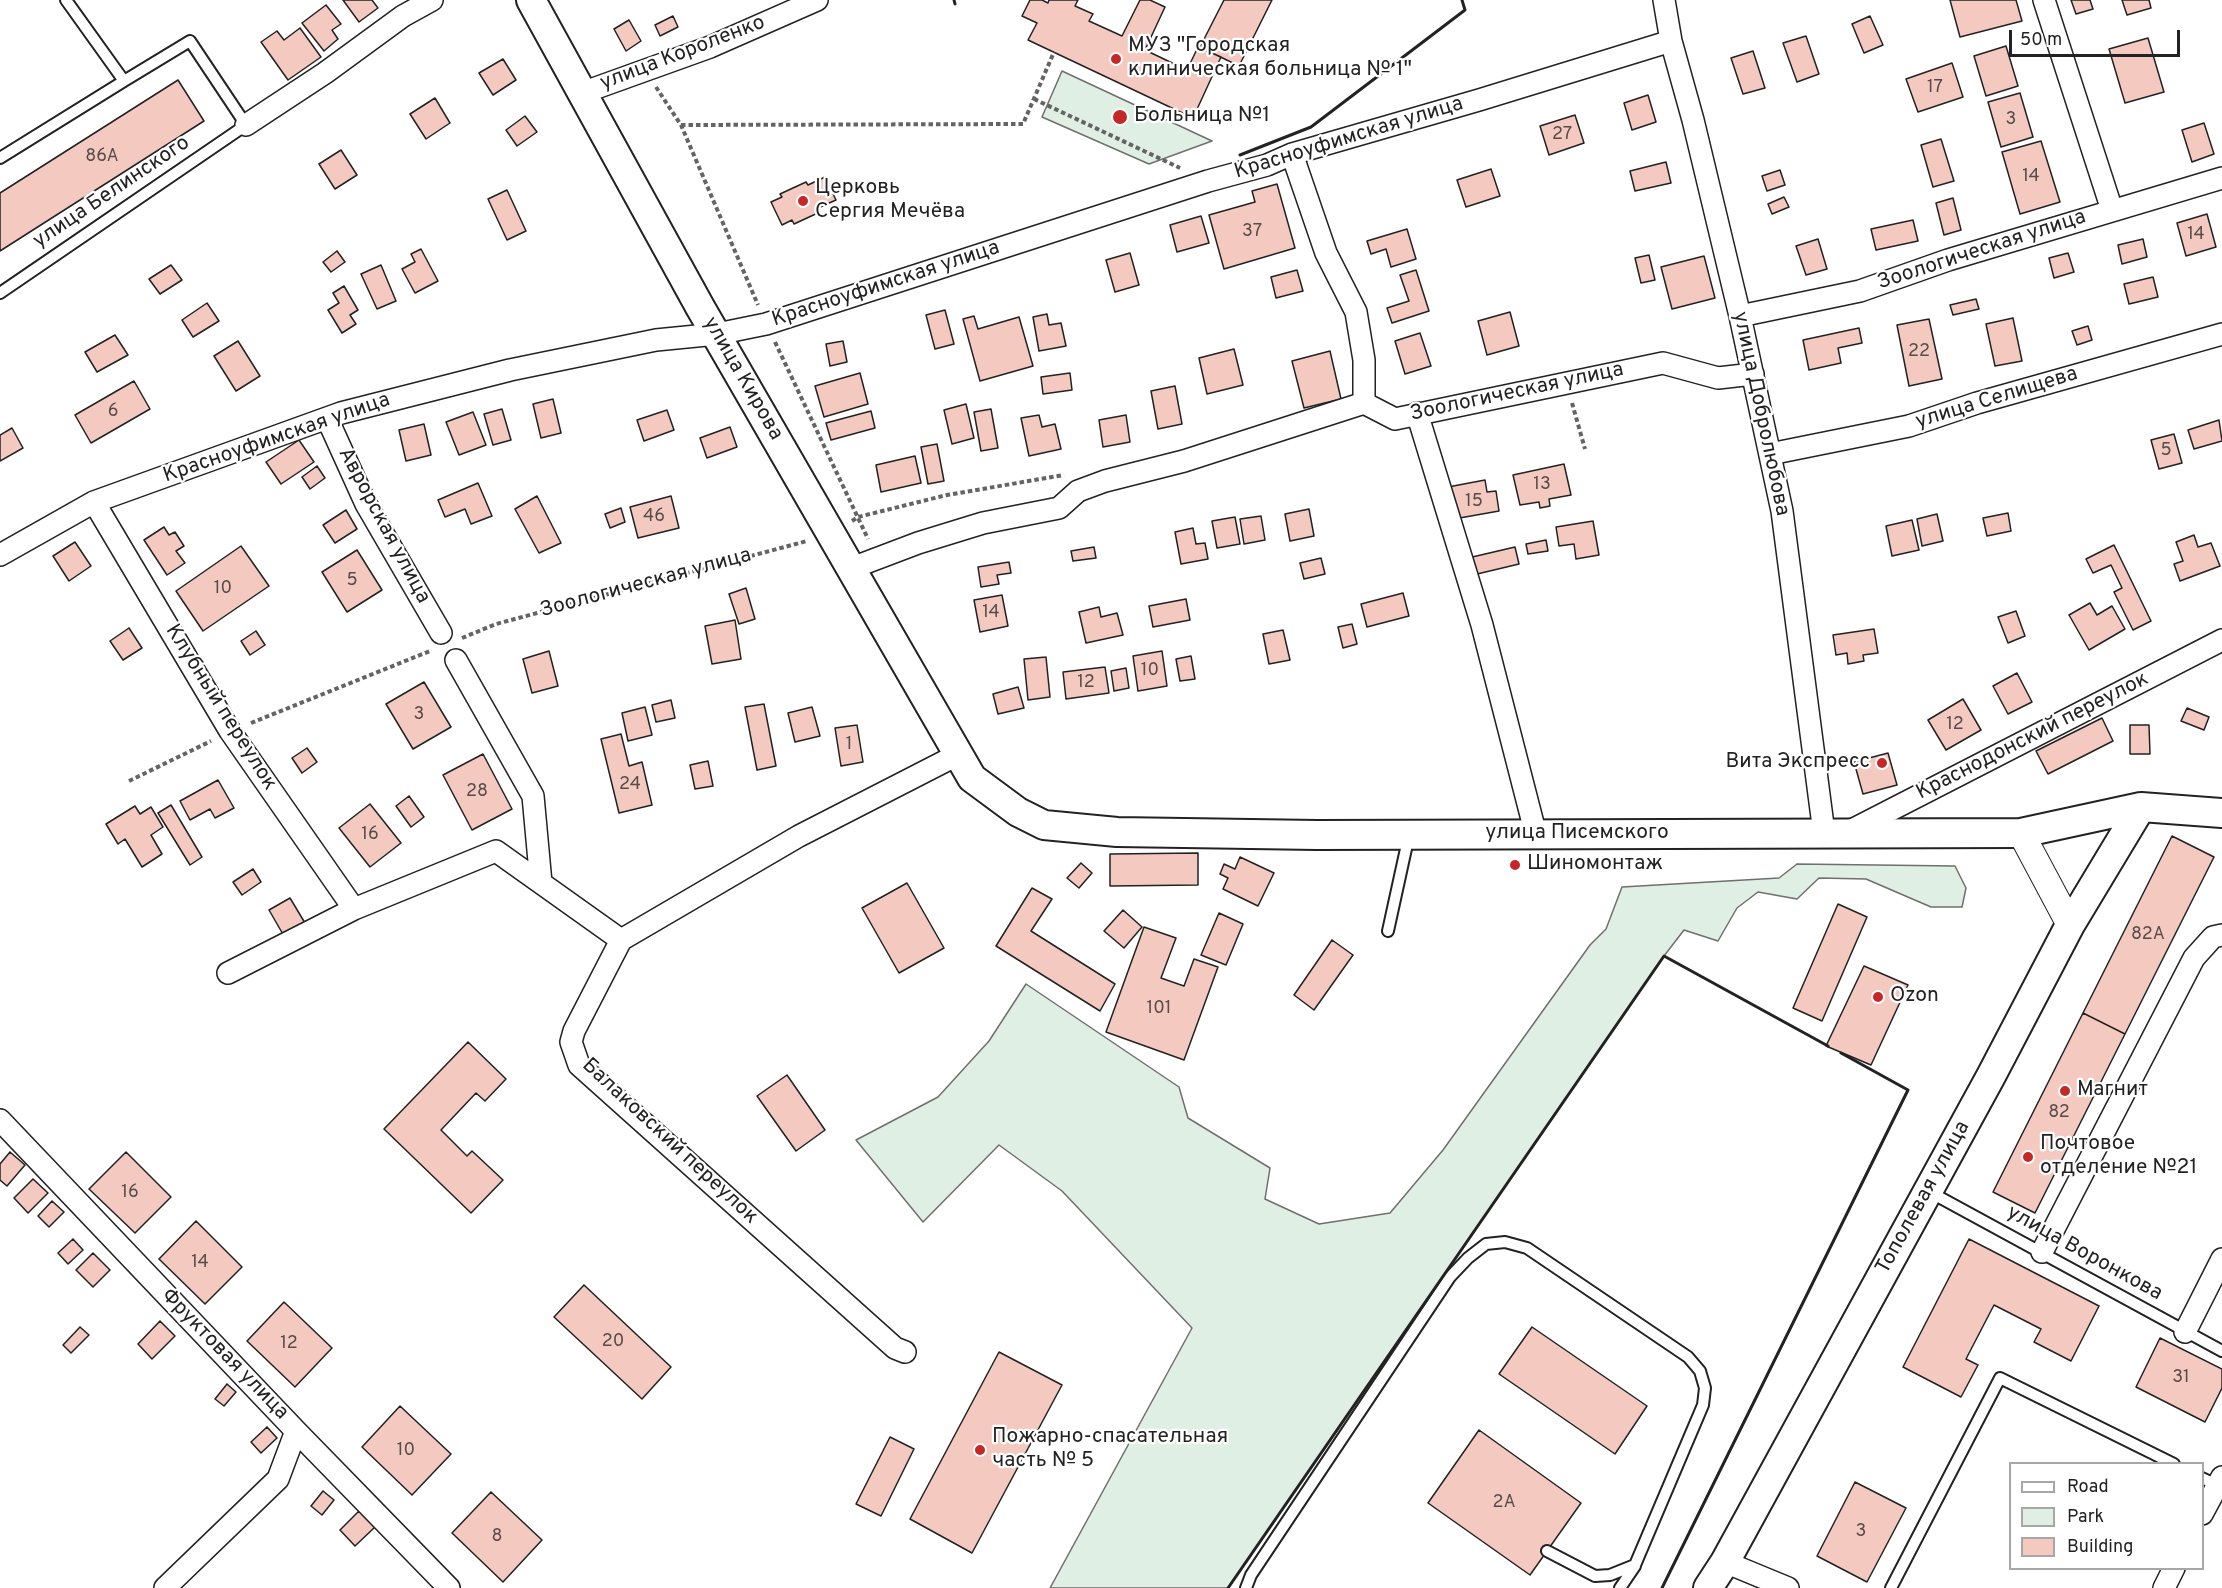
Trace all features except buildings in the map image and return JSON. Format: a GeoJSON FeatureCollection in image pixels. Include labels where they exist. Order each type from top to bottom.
{"type":"FeatureCollection","features":[{"type":"Feature","properties":{"kind":"main road","name":"улица Кирова"},"geometry":{"type":"LineString","coordinates":[[531,0],[717,334],[958,754]]}},
{"type":"Feature","properties":{"kind":"main road","name":"улица Писемского"},"geometry":{"type":"LineString","coordinates":[[958,754],[972,778],[1018,812],[1044,825],[1117,832],[1409,835],[2021,832],[2141,807],[2222,813]]}},
{"type":"Feature","properties":{"kind":"main road","name":"Тополевая улица"},"geometry":{"type":"LineString","coordinates":[[1708,1588],[1725,1562],[1928,1191],[2070,925],[2141,807]]}},
{"type":"Feature","properties":{"kind":"street"},"geometry":{"type":"LineString","coordinates":[[246,125],[325,73],[403,16],[432,0]]}},
{"type":"Feature","properties":{"kind":"street","name":"улица Короленко"},"geometry":{"type":"LineString","coordinates":[[582,93],[710,47],[817,0]]}},
{"type":"Feature","properties":{"kind":"street","name":"улица Добролюбова"},"geometry":{"type":"LineString","coordinates":[[1666,0],[1671,41],[1693,120],[1740,316],[1782,512],[1835,833]]}},
{"type":"Feature","properties":{"kind":"street"},"geometry":{"type":"LineString","coordinates":[[2044,0],[2112,210]]}},
{"type":"Feature","properties":{"kind":"street","name":"Красноуфимская улица"},"geometry":{"type":"LineString","coordinates":[[0,555],[94,502],[327,418],[510,370],[656,340],[717,334],[766,324],[1208,181],[1267,165],[1292,154],[1671,41]]}},
{"type":"Feature","properties":{"kind":"street"},"geometry":{"type":"LineString","coordinates":[[852,568],[918,543],[983,523],[1059,508],[1078,491],[1105,481],[1184,461],[1364,403],[1364,360],[1356,312],[1326,253],[1292,154]]}},
{"type":"Feature","properties":{"kind":"street","name":"Зоологическая улица"},"geometry":{"type":"LineString","coordinates":[[1740,316],[1860,291],[1948,260],[2222,178]]}},
{"type":"Feature","properties":{"kind":"street","name":"улица Селищева"},"geometry":{"type":"LineString","coordinates":[[1770,454],[1909,426],[1977,403],[2220,336]]}},
{"type":"Feature","properties":{"kind":"street","name":"Зоологическая улица"},"geometry":{"type":"LineString","coordinates":[[1364,403],[1395,418],[1664,363],[1718,378],[1753,374]]}},
{"type":"Feature","properties":{"kind":"street"},"geometry":{"type":"LineString","coordinates":[[1417,413],[1482,626],[1536,835]]}},
{"type":"Feature","properties":{"kind":"street","name":"Аврорская улица"},"geometry":{"type":"LineString","coordinates":[[327,418],[366,504],[533,796],[541,883]]}},
{"type":"Feature","properties":{"kind":"street","name":"Клубный переулок"},"geometry":{"type":"LineString","coordinates":[[94,502],[230,731],[354,909]]}},
{"type":"Feature","properties":{"kind":"street","name":"Краснодонский переулок"},"geometry":{"type":"LineString","coordinates":[[1835,833],[2222,640]]}},
{"type":"Feature","properties":{"kind":"street"},"geometry":{"type":"LineString","coordinates":[[228,973],[354,909],[496,851],[621,940],[799,836],[958,754]]}},
{"type":"Feature","properties":{"kind":"street"},"geometry":{"type":"LineString","coordinates":[[2021,832],[2070,925]]}},
{"type":"Feature","properties":{"kind":"street"},"geometry":{"type":"LineString","coordinates":[[2042,1252],[2194,958],[2213,937],[2222,935]]}},
{"type":"Feature","properties":{"kind":"street","name":"Балаковский переулок"},"geometry":{"type":"LineString","coordinates":[[621,940],[574,1031],[571,1042],[579,1065],[895,1348],[905,1352]]}},
{"type":"Feature","properties":{"kind":"street","name":"Фруктовая улица"},"geometry":{"type":"LineString","coordinates":[[0,1120],[449,1588]]}},
{"type":"Feature","properties":{"kind":"street"},"geometry":{"type":"LineString","coordinates":[[2185,1332],[2222,1258]]}},
{"type":"Feature","properties":{"kind":"street"},"geometry":{"type":"LineString","coordinates":[[165,1588],[278,1479],[296,1431]]}},
{"type":"Feature","properties":{"kind":"street"},"geometry":{"type":"LineString","coordinates":[[2204,1509],[2216,1482]]}},
{"type":"Feature","properties":{"kind":"street"},"geometry":{"type":"LineString","coordinates":[[1725,1562],[1788,1588]]}},
{"type":"Feature","properties":{"kind":"street"},"geometry":{"type":"LineString","coordinates":[[2164,1588],[2173,1570]]}},
{"type":"Feature","properties":{"kind":"lane"},"geometry":{"type":"LineString","coordinates":[[66,0],[124,81]]}},
{"type":"Feature","properties":{"kind":"lane"},"geometry":{"type":"LineString","coordinates":[[0,158],[190,41],[246,125]]}},
{"type":"Feature","properties":{"kind":"lane","name":"улица Белинского"},"geometry":{"type":"LineString","coordinates":[[0,293],[246,125]]}},
{"type":"Feature","properties":{"kind":"lane"},"geometry":{"type":"LineString","coordinates":[[1388,931],[1409,835]]}},
{"type":"Feature","properties":{"kind":"lane","name":"улица Воронкова"},"geometry":{"type":"LineString","coordinates":[[1928,1191],[2222,1351]]}},
{"type":"Feature","properties":{"kind":"lane"},"geometry":{"type":"LineString","coordinates":[[1246,1588],[1251,1575],[1450,1277],[1468,1258],[1486,1244],[1505,1242],[1527,1248],[1688,1357],[1700,1371],[1705,1388],[1703,1405],[1635,1565],[1620,1588]]}},
{"type":"Feature","properties":{"kind":"lane"},"geometry":{"type":"LineString","coordinates":[[1891,1588],[2000,1378],[2170,1462]]}},
{"type":"Feature","properties":{"kind":"lane"},"geometry":{"type":"LineString","coordinates":[[1547,1551],[1595,1576],[1610,1575],[1635,1565]]}},
{"type":"Feature","properties":{"kind":"path"},"geometry":{"type":"LineString","coordinates":[[681,125],[1023,124],[1054,52]]}},
{"type":"Feature","properties":{"kind":"path"},"geometry":{"type":"LineString","coordinates":[[1034,99],[1208,181]]}},
{"type":"Feature","properties":{"kind":"path"},"geometry":{"type":"LineString","coordinates":[[1566,382],[1584,449]]}},
{"type":"Feature","properties":{"kind":"path","name":"Зоологическая улица"},"geometry":{"type":"LineString","coordinates":[[129,781],[230,731],[496,624],[832,534],[858,517],[947,495],[1071,474]]}},
{"type":"Feature","properties":{"kind":"green space"},"geometry":{"type":"Polygon","coordinates":[[[1062,71],[1212,141],[1149,164],[1042,117],[1062,71]]]}},
{"type":"Feature","properties":{"kind":"green space"},"geometry":{"type":"Polygon","coordinates":[[[1797,864],[1955,866],[1966,888],[1962,907],[1931,907],[1866,879],[1819,878],[1797,899],[1758,892],[1737,908],[1718,941],[1684,930],[1228,1588],[1050,1588],[1192,1328],[1062,1191],[999,1145],[923,1222],[856,1140],[938,1097],[989,1041],[1026,984],[1179,1087],[1188,1118],[1270,1168],[1265,1199],[1319,1224],[1390,1213],[1443,1150],[1590,945],[1606,929],[1622,887],[1779,878],[1797,864]]]}},
{"type":"Feature","properties":{"kind":"wall"},"geometry":{"type":"LineString","coordinates":[[954,0],[955,4]]}},
{"type":"Feature","properties":{"kind":"wall"},"geometry":{"type":"LineString","coordinates":[[1240,155],[1311,127],[1465,10],[1462,0]]}},
{"type":"Feature","properties":{"kind":"wall"},"geometry":{"type":"LineString","coordinates":[[1228,1588],[1664,956],[1828,1046]]}},
{"type":"Feature","properties":{"kind":"wall"},"geometry":{"type":"LineString","coordinates":[[1662,1588],[1908,1090],[1841,1053]]}},
{"type":"Feature","properties":{"kind":"place","name":"МУЗ \"Городская клиническая больница № 1\""},"geometry":{"type":"Point","coordinates":[1116,59]}},
{"type":"Feature","properties":{"kind":"place","name":"Больница №1"},"geometry":{"type":"Point","coordinates":[1120,117]}},
{"type":"Feature","properties":{"kind":"place","name":"Церковь Сергия Мечёва"},"geometry":{"type":"Point","coordinates":[803,201]}},
{"type":"Feature","properties":{"kind":"place","name":"Вита Экспресс"},"geometry":{"type":"Point","coordinates":[1882,763]}},
{"type":"Feature","properties":{"kind":"place","name":"Шиномонтаж"},"geometry":{"type":"Point","coordinates":[1515,865]}},
{"type":"Feature","properties":{"kind":"place","name":"Ozon"},"geometry":{"type":"Point","coordinates":[1878,997]}},
{"type":"Feature","properties":{"kind":"place","name":"Магнит"},"geometry":{"type":"Point","coordinates":[2065,1091]}},
{"type":"Feature","properties":{"kind":"place","name":"Почтовое отделение №21"},"geometry":{"type":"Point","coordinates":[2028,1157]}},
{"type":"Feature","properties":{"kind":"place","name":"Пожарно-спасательная часть № 5"},"geometry":{"type":"Point","coordinates":[980,1450]}}]}
